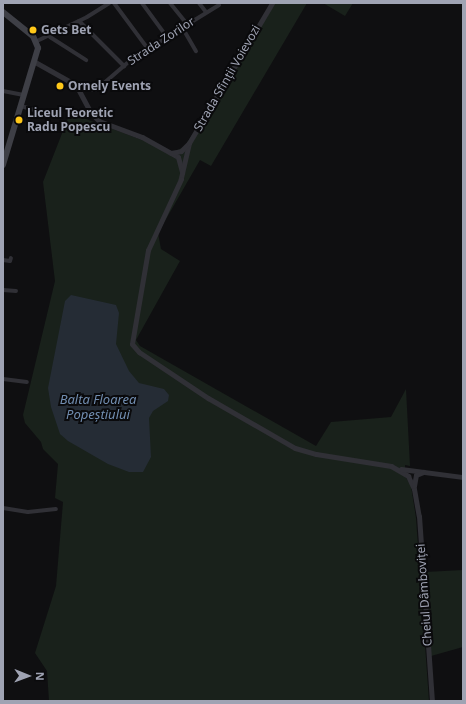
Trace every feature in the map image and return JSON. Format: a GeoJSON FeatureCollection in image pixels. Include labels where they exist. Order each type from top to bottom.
{"type":"FeatureCollection","features":[{"type":"Feature","properties":{"kind":"main road"},"geometry":{"type":"LineString","coordinates":[[3,12],[37,41],[35,62],[3,164]]}},
{"type":"Feature","properties":{"kind":"street"},"geometry":{"type":"LineString","coordinates":[[37,41],[50,37],[109,3]]}},
{"type":"Feature","properties":{"kind":"street"},"geometry":{"type":"LineString","coordinates":[[114,3],[148,49]]}},
{"type":"Feature","properties":{"kind":"street"},"geometry":{"type":"LineString","coordinates":[[142,3],[167,37]]}},
{"type":"Feature","properties":{"kind":"street"},"geometry":{"type":"LineString","coordinates":[[170,3],[187,24]]}},
{"type":"Feature","properties":{"kind":"street","name":"Strada Zorilor"},"geometry":{"type":"LineString","coordinates":[[199,3],[206,12]]}},
{"type":"Feature","properties":{"kind":"street","name":"Strada Sfinții Voievozi"},"geometry":{"type":"LineString","coordinates":[[179,154],[188,143],[272,3]]}},
{"type":"Feature","properties":{"kind":"street","name":"Strada Zorilor"},"geometry":{"type":"LineString","coordinates":[[35,62],[76,85],[94,90],[148,49],[206,12],[219,6]]}},
{"type":"Feature","properties":{"kind":"street"},"geometry":{"type":"LineString","coordinates":[[79,20],[124,66]]}},
{"type":"Feature","properties":{"kind":"street"},"geometry":{"type":"LineString","coordinates":[[182,27],[196,51]]}},
{"type":"Feature","properties":{"kind":"street"},"geometry":{"type":"LineString","coordinates":[[50,37],[86,60]]}},
{"type":"Feature","properties":{"kind":"street"},"geometry":{"type":"LineString","coordinates":[[76,85],[91,113],[99,121],[138,135],[170,152],[186,155]]}},
{"type":"Feature","properties":{"kind":"street"},"geometry":{"type":"LineString","coordinates":[[3,91],[24,95]]}},
{"type":"Feature","properties":{"kind":"street"},"geometry":{"type":"LineString","coordinates":[[21,106],[48,114]]}},
{"type":"Feature","properties":{"kind":"street"},"geometry":{"type":"LineString","coordinates":[[188,143],[182,176],[148,250],[132,336],[135,349],[216,403],[294,448],[316,454],[398,468],[412,474],[427,472],[463,477]]}},
{"type":"Feature","properties":{"kind":"street"},"geometry":{"type":"LineString","coordinates":[[179,154],[182,160],[186,155]]}},
{"type":"Feature","properties":{"kind":"street"},"geometry":{"type":"LineString","coordinates":[[179,154],[182,176]]}},
{"type":"Feature","properties":{"kind":"street"},"geometry":{"type":"LineString","coordinates":[[3,260],[10,261],[11,258]]}},
{"type":"Feature","properties":{"kind":"street"},"geometry":{"type":"LineString","coordinates":[[3,290],[16,291]]}},
{"type":"Feature","properties":{"kind":"street"},"geometry":{"type":"LineString","coordinates":[[3,379],[28,382]]}},
{"type":"Feature","properties":{"kind":"street","name":"Cheiul Dâmboviței"},"geometry":{"type":"LineString","coordinates":[[412,474],[419,522],[432,701]]}},
{"type":"Feature","properties":{"kind":"street"},"geometry":{"type":"LineString","coordinates":[[3,508],[28,512],[56,510]]}},
{"type":"Feature","properties":{"kind":"shaded area"},"geometry":{"type":"Polygon","coordinates":[[[275,3],[307,3],[211,166],[200,160],[158,233],[161,249],[180,261],[136,340],[140,346],[316,446],[331,422],[391,417],[406,389],[410,466],[405,465],[405,476],[411,486],[416,518],[429,701],[49,701],[47,671],[35,653],[56,586],[63,502],[55,498],[58,464],[43,449],[41,442],[25,423],[23,415],[55,281],[43,182],[70,113],[174,152],[185,146],[275,3]]]}},
{"type":"Feature","properties":{"kind":"shaded area"},"geometry":{"type":"Polygon","coordinates":[[[323,3],[353,3],[345,16],[323,3]]]}},
{"type":"Feature","properties":{"kind":"shaded area"},"geometry":{"type":"Polygon","coordinates":[[[463,570],[463,647],[431,656],[425,572],[463,570]]]}},
{"type":"Feature","properties":{"kind":"water","name":"Balta Floarea Popeștiului"},"geometry":{"type":"Polygon","coordinates":[[[71,295],[116,305],[119,313],[116,344],[129,371],[139,383],[164,389],[169,395],[168,401],[153,411],[149,418],[151,457],[143,472],[129,472],[108,464],[68,441],[60,434],[51,407],[48,388],[65,301],[71,295]]]}},
{"type":"Feature","properties":{"kind":"place","name":"Gets Bet"},"geometry":{"type":"Point","coordinates":[33,30]}},
{"type":"Feature","properties":{"kind":"place","name":"Ornely Events"},"geometry":{"type":"Point","coordinates":[60,86]}},
{"type":"Feature","properties":{"kind":"place","name":"Liceul Teoretic Radu Popescu"},"geometry":{"type":"Point","coordinates":[19,120]}}]}
